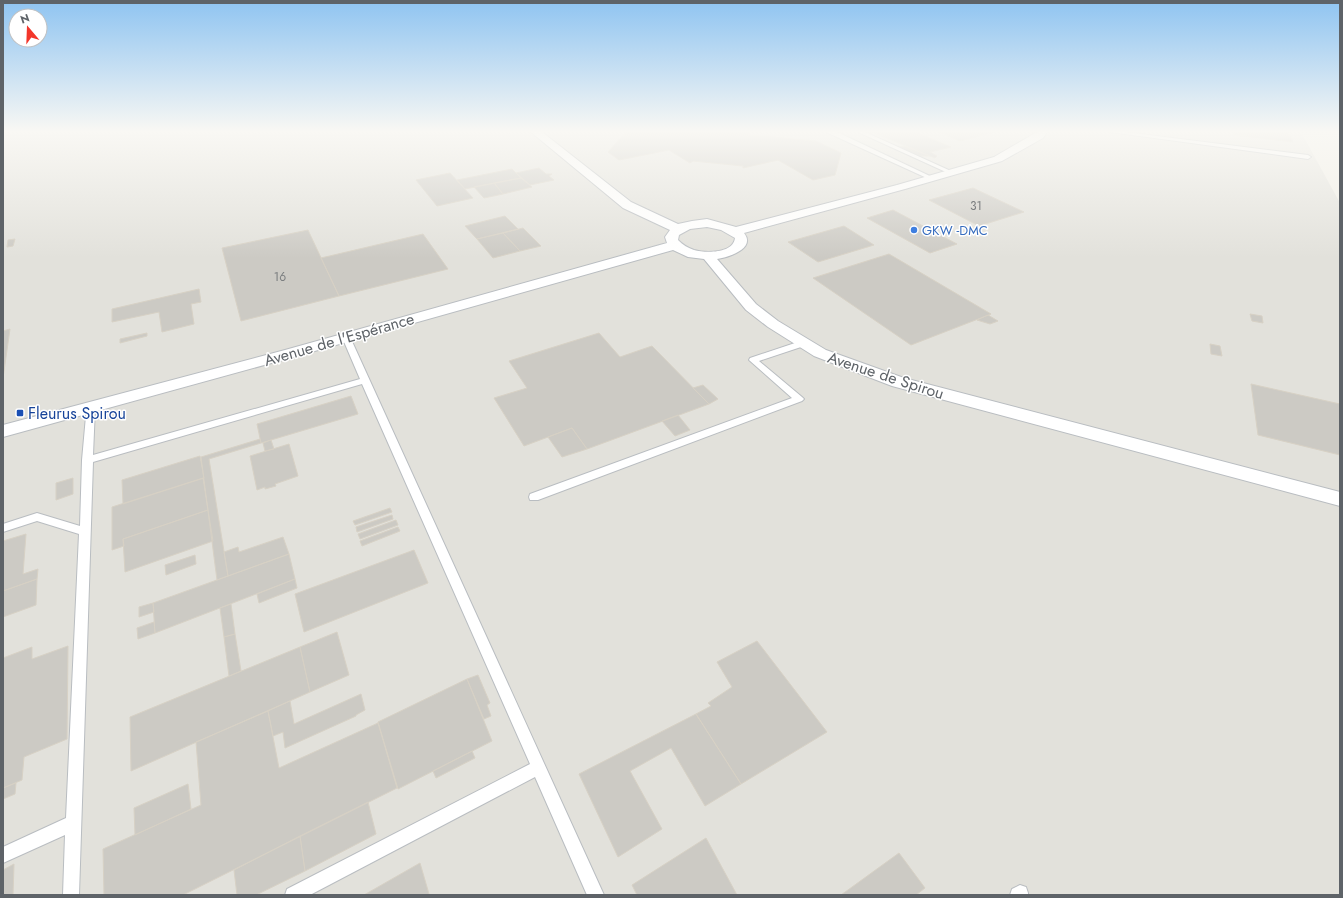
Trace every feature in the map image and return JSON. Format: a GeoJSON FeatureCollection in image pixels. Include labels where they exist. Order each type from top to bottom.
{"type":"FeatureCollection","features":[{"type":"Feature","properties":{"kind":"street"},"geometry":{"type":"LineString","coordinates":[[588,174],[627,205],[678,229]]}},
{"type":"Feature","properties":{"kind":"street"},"geometry":{"type":"LineString","coordinates":[[735,231],[944,174]]}},
{"type":"Feature","properties":{"kind":"street"},"geometry":{"type":"LineString","coordinates":[[707,223],[718,224],[735,231],[741,240],[739,244],[727,252],[707,255],[688,252],[675,246],[671,237],[678,229],[686,226],[707,223]]}},
{"type":"Feature","properties":{"kind":"street","name":"Avenue de l'Espérance"},"geometry":{"type":"LineString","coordinates":[[3,431],[675,246]]}},
{"type":"Feature","properties":{"kind":"street","name":"Avenue de Spirou"},"geometry":{"type":"LineString","coordinates":[[727,252],[726,255],[734,276],[735,287]]}},
{"type":"Feature","properties":{"kind":"street","name":"Avenue de Spirou"},"geometry":{"type":"LineString","coordinates":[[707,255],[751,306],[773,324],[820,353],[898,382],[1340,500]]}},
{"type":"Feature","properties":{"kind":"lane"},"geometry":{"type":"LineString","coordinates":[[921,174],[930,178]]}},
{"type":"Feature","properties":{"kind":"lane"},"geometry":{"type":"LineString","coordinates":[[346,337],[596,895]]}},
{"type":"Feature","properties":{"kind":"lane"},"geometry":{"type":"LineString","coordinates":[[534,497],[799,399],[753,360],[804,343]]}},
{"type":"Feature","properties":{"kind":"lane"},"geometry":{"type":"LineString","coordinates":[[87,460],[365,380]]}},
{"type":"Feature","properties":{"kind":"lane"},"geometry":{"type":"LineString","coordinates":[[71,895],[90,407]]}},
{"type":"Feature","properties":{"kind":"lane"},"geometry":{"type":"LineString","coordinates":[[3,528],[36,517],[85,532]]}},
{"type":"Feature","properties":{"kind":"lane"},"geometry":{"type":"LineString","coordinates":[[293,895],[539,767]]}},
{"type":"Feature","properties":{"kind":"lane"},"geometry":{"type":"LineString","coordinates":[[3,855],[74,823]]}},
{"type":"Feature","properties":{"kind":"shaded area"},"geometry":{"type":"Polygon","coordinates":[[[3,174],[1324,174],[1340,203],[1340,895],[3,895],[3,174]]]}},
{"type":"Feature","properties":{"kind":"building"},"geometry":{"type":"Polygon","coordinates":[[[451,174],[473,198],[437,206],[416,180],[451,174]]]}},
{"type":"Feature","properties":{"kind":"building"},"geometry":{"type":"Polygon","coordinates":[[[487,174],[517,174],[521,178],[465,189],[457,180],[487,174]]]}},
{"type":"Feature","properties":{"kind":"building"},"geometry":{"type":"Polygon","coordinates":[[[517,174],[552,174],[549,176],[554,180],[530,185],[517,174]]]}},
{"type":"Feature","properties":{"kind":"building"},"geometry":{"type":"Polygon","coordinates":[[[802,174],[835,174],[835,175],[813,180],[802,174]]]}},
{"type":"Feature","properties":{"kind":"building"},"geometry":{"type":"Polygon","coordinates":[[[521,178],[532,187],[503,194],[494,183],[521,178]]]}},
{"type":"Feature","properties":{"kind":"building"},"geometry":{"type":"Polygon","coordinates":[[[494,183],[503,194],[484,198],[474,187],[494,183]]]}},
{"type":"Feature","properties":{"kind":"building"},"geometry":{"type":"Polygon","coordinates":[[[973,188],[1024,212],[979,226],[929,200],[973,188]]]}},
{"type":"Feature","properties":{"kind":"building"},"geometry":{"type":"Polygon","coordinates":[[[893,210],[957,244],[930,253],[867,218],[893,210]]]}},
{"type":"Feature","properties":{"kind":"building"},"geometry":{"type":"Polygon","coordinates":[[[505,216],[518,229],[477,239],[465,226],[505,216]]]}},
{"type":"Feature","properties":{"kind":"building"},"geometry":{"type":"Polygon","coordinates":[[[844,226],[874,245],[818,262],[788,242],[844,226]]]}},
{"type":"Feature","properties":{"kind":"building"},"geometry":{"type":"Polygon","coordinates":[[[523,228],[541,246],[520,251],[503,233],[523,228]]]}},
{"type":"Feature","properties":{"kind":"building"},"geometry":{"type":"Polygon","coordinates":[[[308,230],[339,296],[241,321],[222,248],[308,230]]]}},
{"type":"Feature","properties":{"kind":"building"},"geometry":{"type":"Polygon","coordinates":[[[503,233],[520,251],[493,258],[477,239],[503,233]]]}},
{"type":"Feature","properties":{"kind":"building"},"geometry":{"type":"Polygon","coordinates":[[[423,234],[448,269],[339,296],[321,258],[423,234]]]}},
{"type":"Feature","properties":{"kind":"building"},"geometry":{"type":"Polygon","coordinates":[[[15,239],[13,246],[7,247],[8,240],[15,239]]]}},
{"type":"Feature","properties":{"kind":"building"},"geometry":{"type":"Polygon","coordinates":[[[889,254],[991,314],[911,345],[813,278],[889,254]]]}},
{"type":"Feature","properties":{"kind":"building"},"geometry":{"type":"Polygon","coordinates":[[[199,289],[201,302],[191,304],[194,324],[162,332],[159,312],[112,322],[112,309],[199,289]]]}},
{"type":"Feature","properties":{"kind":"building"},"geometry":{"type":"Polygon","coordinates":[[[1250,314],[1262,316],[1263,323],[1252,321],[1250,314]]]}},
{"type":"Feature","properties":{"kind":"building"},"geometry":{"type":"Polygon","coordinates":[[[988,315],[998,321],[990,324],[977,320],[988,315]]]}},
{"type":"Feature","properties":{"kind":"building"},"geometry":{"type":"Polygon","coordinates":[[[10,329],[3,378],[3,331],[10,329]]]}},
{"type":"Feature","properties":{"kind":"building"},"geometry":{"type":"Polygon","coordinates":[[[147,333],[147,336],[120,343],[120,339],[147,333]]]}},
{"type":"Feature","properties":{"kind":"building"},"geometry":{"type":"Polygon","coordinates":[[[599,333],[620,357],[652,346],[709,404],[587,449],[572,428],[524,446],[494,398],[527,388],[509,361],[599,333]]]}},
{"type":"Feature","properties":{"kind":"building"},"geometry":{"type":"Polygon","coordinates":[[[1210,344],[1220,346],[1222,356],[1211,354],[1210,344]]]}},
{"type":"Feature","properties":{"kind":"building"},"geometry":{"type":"Polygon","coordinates":[[[1251,384],[1340,404],[1340,455],[1258,435],[1251,384]]]}},
{"type":"Feature","properties":{"kind":"building"},"geometry":{"type":"Polygon","coordinates":[[[703,385],[718,399],[709,404],[693,388],[703,385]]]}},
{"type":"Feature","properties":{"kind":"building"},"geometry":{"type":"Polygon","coordinates":[[[351,396],[358,414],[261,443],[257,424],[351,396]]]}},
{"type":"Feature","properties":{"kind":"building"},"geometry":{"type":"Polygon","coordinates":[[[678,415],[690,430],[675,436],[662,421],[678,415]]]}},
{"type":"Feature","properties":{"kind":"building"},"geometry":{"type":"Polygon","coordinates":[[[572,428],[587,449],[562,457],[548,437],[572,428]]]}},
{"type":"Feature","properties":{"kind":"building"},"geometry":{"type":"Polygon","coordinates":[[[260,439],[261,443],[209,459],[228,576],[217,580],[201,457],[260,439]]]}},
{"type":"Feature","properties":{"kind":"building"},"geometry":{"type":"Polygon","coordinates":[[[271,440],[274,449],[265,451],[263,443],[271,440]]]}},
{"type":"Feature","properties":{"kind":"building"},"geometry":{"type":"Polygon","coordinates":[[[289,444],[298,476],[275,484],[276,486],[265,489],[265,487],[257,490],[250,456],[289,444]]]}},
{"type":"Feature","properties":{"kind":"building"},"geometry":{"type":"Polygon","coordinates":[[[200,456],[204,478],[123,504],[122,480],[200,456]]]}},
{"type":"Feature","properties":{"kind":"building"},"geometry":{"type":"Polygon","coordinates":[[[73,478],[73,494],[56,500],[56,483],[73,478]]]}},
{"type":"Feature","properties":{"kind":"building"},"geometry":{"type":"Polygon","coordinates":[[[203,478],[208,510],[123,539],[124,546],[112,550],[112,507],[203,478]]]}},
{"type":"Feature","properties":{"kind":"building"},"geometry":{"type":"Polygon","coordinates":[[[390,508],[392,512],[355,525],[353,521],[390,508]]]}},
{"type":"Feature","properties":{"kind":"building"},"geometry":{"type":"Polygon","coordinates":[[[208,510],[213,541],[125,572],[123,539],[208,510]]]}},
{"type":"Feature","properties":{"kind":"building"},"geometry":{"type":"Polygon","coordinates":[[[392,515],[393,519],[357,532],[356,527],[392,515]]]}},
{"type":"Feature","properties":{"kind":"building"},"geometry":{"type":"Polygon","coordinates":[[[396,520],[398,525],[360,539],[358,534],[396,520]]]}},
{"type":"Feature","properties":{"kind":"building"},"geometry":{"type":"Polygon","coordinates":[[[398,527],[400,531],[362,546],[360,541],[398,527]]]}},
{"type":"Feature","properties":{"kind":"building"},"geometry":{"type":"Polygon","coordinates":[[[26,534],[23,574],[38,569],[37,579],[3,591],[3,541],[26,534]]]}},
{"type":"Feature","properties":{"kind":"building"},"geometry":{"type":"Polygon","coordinates":[[[283,537],[289,554],[228,576],[224,552],[238,547],[239,552],[283,537]]]}},
{"type":"Feature","properties":{"kind":"building"},"geometry":{"type":"Polygon","coordinates":[[[414,550],[428,583],[304,632],[295,594],[414,550]]]}},
{"type":"Feature","properties":{"kind":"building"},"geometry":{"type":"Polygon","coordinates":[[[289,554],[295,579],[155,633],[153,603],[289,554]]]}},
{"type":"Feature","properties":{"kind":"building"},"geometry":{"type":"Polygon","coordinates":[[[195,555],[196,564],[166,575],[165,565],[195,555]]]}},
{"type":"Feature","properties":{"kind":"building"},"geometry":{"type":"Polygon","coordinates":[[[37,579],[36,605],[3,617],[3,591],[37,579]]]}},
{"type":"Feature","properties":{"kind":"building"},"geometry":{"type":"Polygon","coordinates":[[[295,579],[297,588],[259,603],[257,594],[295,579]]]}},
{"type":"Feature","properties":{"kind":"building"},"geometry":{"type":"Polygon","coordinates":[[[153,603],[154,612],[139,617],[139,607],[153,603]]]}},
{"type":"Feature","properties":{"kind":"building"},"geometry":{"type":"Polygon","coordinates":[[[231,604],[235,634],[224,637],[220,608],[231,604]]]}},
{"type":"Feature","properties":{"kind":"building"},"geometry":{"type":"Polygon","coordinates":[[[154,622],[155,633],[138,639],[137,628],[154,622]]]}},
{"type":"Feature","properties":{"kind":"building"},"geometry":{"type":"Polygon","coordinates":[[[337,632],[349,675],[310,692],[300,647],[337,632]]]}},
{"type":"Feature","properties":{"kind":"building"},"geometry":{"type":"Polygon","coordinates":[[[235,634],[241,671],[229,676],[224,637],[235,634]]]}},
{"type":"Feature","properties":{"kind":"building"},"geometry":{"type":"Polygon","coordinates":[[[757,641],[827,732],[741,784],[696,714],[711,706],[708,703],[732,687],[717,662],[757,641]]]}},
{"type":"Feature","properties":{"kind":"building"},"geometry":{"type":"Polygon","coordinates":[[[68,646],[67,739],[24,757],[22,780],[3,788],[3,658],[32,647],[32,659],[68,646]]]}},
{"type":"Feature","properties":{"kind":"building"},"geometry":{"type":"Polygon","coordinates":[[[300,647],[310,692],[131,771],[130,717],[300,647]]]}},
{"type":"Feature","properties":{"kind":"building"},"geometry":{"type":"Polygon","coordinates":[[[478,675],[490,703],[487,705],[491,716],[484,719],[467,679],[478,675]]]}},
{"type":"Feature","properties":{"kind":"building"},"geometry":{"type":"Polygon","coordinates":[[[467,679],[492,741],[398,789],[378,722],[467,679]]]}},
{"type":"Feature","properties":{"kind":"building"},"geometry":{"type":"Polygon","coordinates":[[[361,694],[365,710],[356,716],[285,748],[283,732],[273,736],[268,711],[290,701],[294,724],[361,694]]]}},
{"type":"Feature","properties":{"kind":"building"},"geometry":{"type":"Polygon","coordinates":[[[268,711],[279,768],[378,723],[397,788],[183,895],[104,895],[103,849],[201,805],[196,742],[268,711]]]}},
{"type":"Feature","properties":{"kind":"building"},"geometry":{"type":"Polygon","coordinates":[[[696,714],[741,784],[705,806],[671,748],[630,771],[662,829],[618,857],[579,774],[696,714]]]}},
{"type":"Feature","properties":{"kind":"building"},"geometry":{"type":"Polygon","coordinates":[[[472,751],[475,758],[436,778],[433,771],[472,751]]]}},
{"type":"Feature","properties":{"kind":"building"},"geometry":{"type":"Polygon","coordinates":[[[16,783],[15,794],[3,799],[3,788],[16,783]]]}},
{"type":"Feature","properties":{"kind":"building"},"geometry":{"type":"Polygon","coordinates":[[[188,784],[191,809],[135,835],[134,808],[188,784]]]}},
{"type":"Feature","properties":{"kind":"building"},"geometry":{"type":"Polygon","coordinates":[[[368,802],[376,834],[305,871],[300,836],[368,802]]]}},
{"type":"Feature","properties":{"kind":"building"},"geometry":{"type":"Polygon","coordinates":[[[300,836],[305,871],[256,895],[237,895],[234,870],[300,836]]]}},
{"type":"Feature","properties":{"kind":"building"},"geometry":{"type":"Polygon","coordinates":[[[706,838],[737,895],[637,895],[632,885],[706,838]]]}},
{"type":"Feature","properties":{"kind":"building"},"geometry":{"type":"Polygon","coordinates":[[[899,853],[925,888],[916,895],[841,895],[899,853]]]}},
{"type":"Feature","properties":{"kind":"building"},"geometry":{"type":"Polygon","coordinates":[[[420,863],[429,894],[364,895],[420,863]]]}},
{"type":"Feature","properties":{"kind":"building"},"geometry":{"type":"Polygon","coordinates":[[[14,864],[13,895],[3,895],[3,870],[14,864]]]}},
{"type":"Feature","properties":{"kind":"place","name":"GKW -DMC"},"geometry":{"type":"Point","coordinates":[914,230]}},
{"type":"Feature","properties":{"kind":"place","name":"Fleurus Spirou"},"geometry":{"type":"Point","coordinates":[20,413]}}]}
